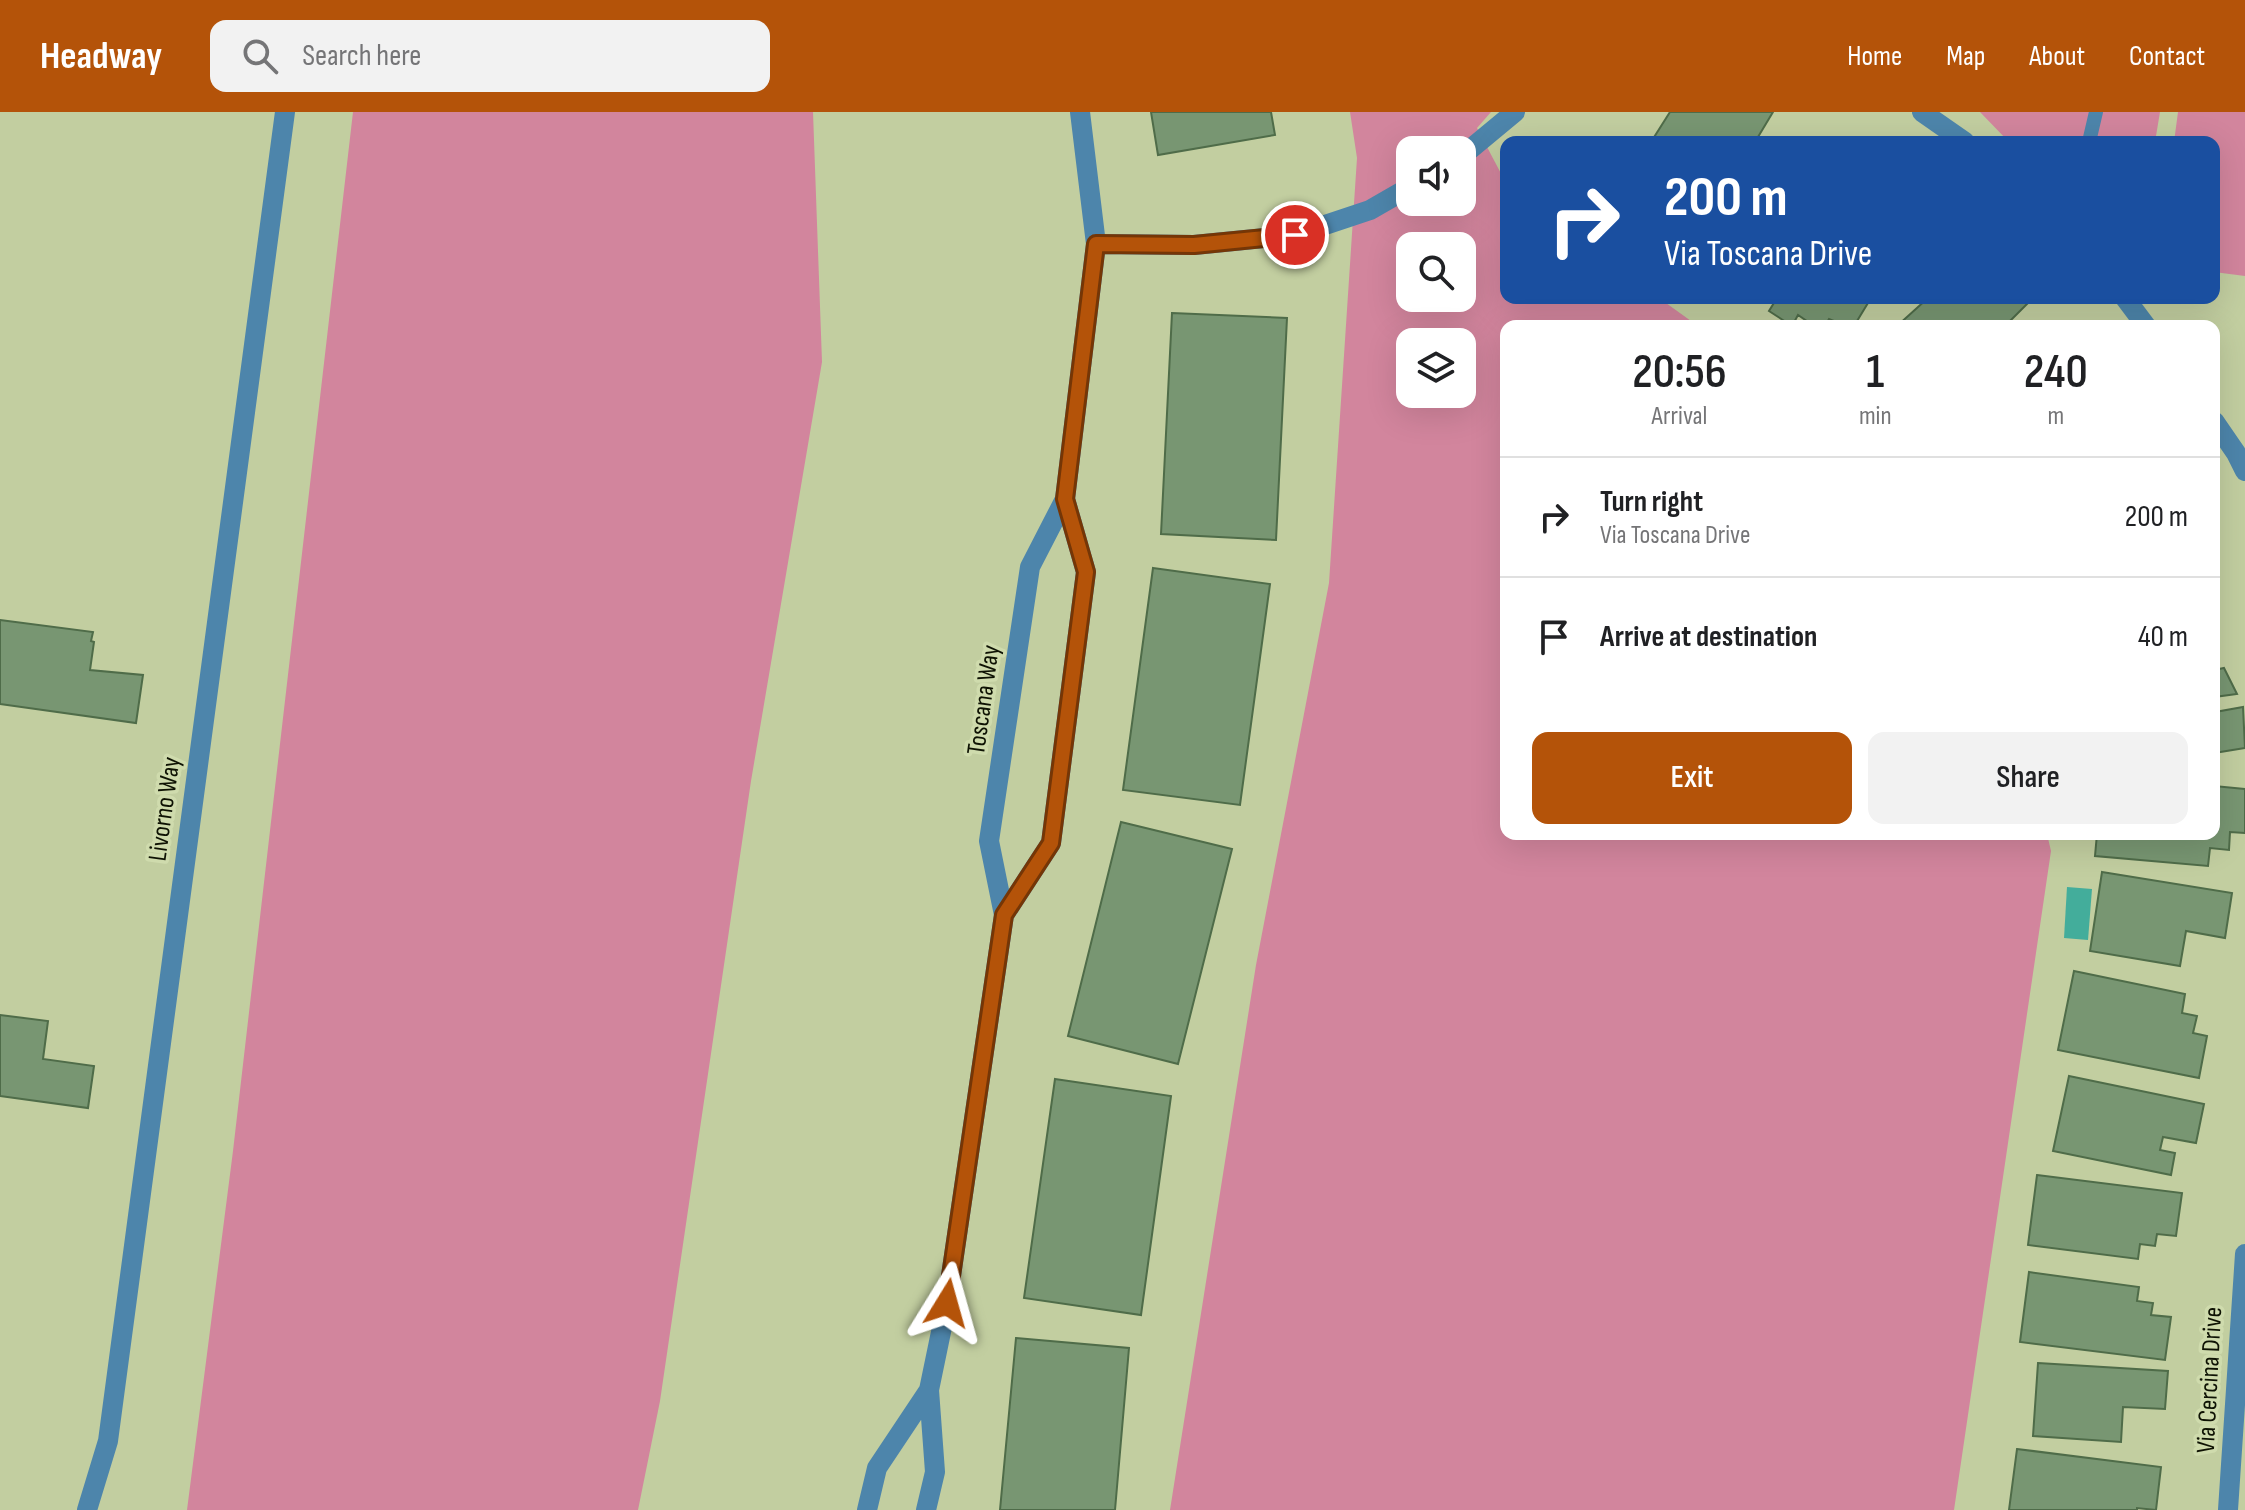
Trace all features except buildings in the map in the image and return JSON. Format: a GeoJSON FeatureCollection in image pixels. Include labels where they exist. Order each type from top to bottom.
{"type":"FeatureCollection","features":[{"type":"Feature","properties":{"kind":"street","name":"Livorno Way"},"geometry":{"type":"LineString","coordinates":[[87,1510],[108,1441],[285,112]]}},
{"type":"Feature","properties":{"kind":"street","name":"Toscana Way"},"geometry":{"type":"LineString","coordinates":[[926,1510],[935,1472],[929,1390],[947,1303],[1004,915],[989,841],[1030,567],[1065,499],[1096,244],[1080,112]]}},
{"type":"Feature","properties":{"kind":"street"},"geometry":{"type":"LineString","coordinates":[[1476,144],[1515,112]]}},
{"type":"Feature","properties":{"kind":"street"},"geometry":{"type":"LineString","coordinates":[[1922,112],[1956,136]]}},
{"type":"Feature","properties":{"kind":"street"},"geometry":{"type":"LineString","coordinates":[[1096,244],[1194,245],[1295,235],[1370,210],[1396,195]]}},
{"type":"Feature","properties":{"kind":"street"},"geometry":{"type":"LineString","coordinates":[[2220,430],[2245,471]]}},
{"type":"Feature","properties":{"kind":"street","name":"Toscana Way"},"geometry":{"type":"LineString","coordinates":[[1004,915],[1051,843],[1086,572],[1065,499]]}},
{"type":"Feature","properties":{"kind":"street","name":"Via Cercina Drive"},"geometry":{"type":"LineString","coordinates":[[2228,1510],[2245,1254]]}},
{"type":"Feature","properties":{"kind":"street","name":"Toscana Way"},"geometry":{"type":"LineString","coordinates":[[867,1510],[877,1468],[929,1390]]}},
{"type":"Feature","properties":{"kind":"lane"},"geometry":{"type":"LineString","coordinates":[[2090,136],[2096,112]]}},
{"type":"Feature","properties":{"kind":"shaded area"},"geometry":{"type":"Polygon","coordinates":[[[353,112],[813,112],[822,362],[751,781],[660,1401],[638,1510],[187,1510],[233,1151],[353,112]]]}},
{"type":"Feature","properties":{"kind":"shaded area"},"geometry":{"type":"Polygon","coordinates":[[[1350,112],[1491,112],[1477,128],[1500,172],[1500,304],[1667,304],[1690,320],[1500,320],[1500,840],[2048,840],[2051,851],[1954,1510],[1170,1510],[1256,965],[1329,583],[1357,158],[1350,112]]]}},
{"type":"Feature","properties":{"kind":"shaded area"},"geometry":{"type":"Polygon","coordinates":[[[1980,112],[2160,112],[2156,136],[2003,136],[1980,112]]]}},
{"type":"Feature","properties":{"kind":"shaded area"},"geometry":{"type":"Polygon","coordinates":[[[2178,112],[2245,112],[2245,276],[2220,273],[2220,136],[2175,136],[2178,112]]]}},
{"type":"Feature","properties":{"kind":"water"},"geometry":{"type":"Polygon","coordinates":[[[2067,887],[2092,889],[2088,940],[2064,938],[2067,887]]]}},
{"type":"Feature","properties":{"kind":"route"},"geometry":{"type":"LineString","coordinates":[[947,1303],[1004,915],[1051,843],[1086,572],[1065,499],[1096,244],[1194,245],[1295,235]]}}]}
